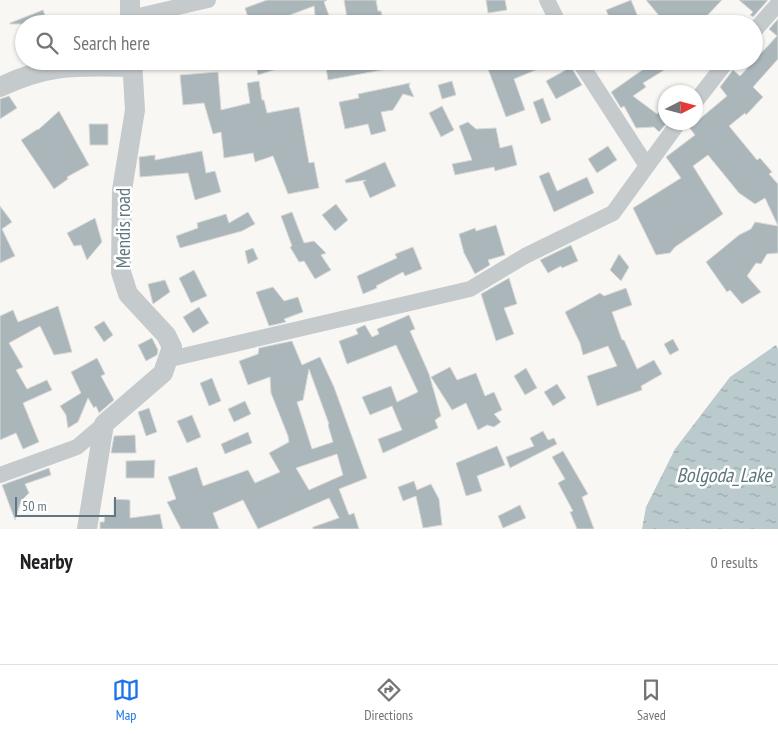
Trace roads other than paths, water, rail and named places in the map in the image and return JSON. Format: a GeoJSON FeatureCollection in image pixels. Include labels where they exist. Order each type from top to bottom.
{"type":"FeatureCollection","features":[{"type":"Feature","properties":{"kind":"street"},"geometry":{"type":"LineString","coordinates":[[130,14],[208,0]]}},
{"type":"Feature","properties":{"kind":"street"},"geometry":{"type":"LineString","coordinates":[[547,0],[554,15]]}},
{"type":"Feature","properties":{"kind":"street"},"geometry":{"type":"LineString","coordinates":[[763,21],[778,4]]}},
{"type":"Feature","properties":{"kind":"street"},"geometry":{"type":"LineString","coordinates":[[0,87],[39,70]]}},
{"type":"Feature","properties":{"kind":"street","name":"Mendis road"},"geometry":{"type":"LineString","coordinates":[[132,70],[135,110],[122,190],[121,272],[128,294],[166,336],[172,347],[170,359]]}},
{"type":"Feature","properties":{"kind":"street"},"geometry":{"type":"LineString","coordinates":[[584,70],[647,166]]}},
{"type":"Feature","properties":{"kind":"street"},"geometry":{"type":"LineString","coordinates":[[703,92],[720,70]]}},
{"type":"Feature","properties":{"kind":"street"},"geometry":{"type":"LineString","coordinates":[[0,475],[77,447],[163,373],[170,359],[470,289],[524,256],[613,214],[673,130]]}},
{"type":"Feature","properties":{"kind":"street"},"geometry":{"type":"LineString","coordinates":[[87,529],[104,424]]}},
{"type":"Feature","properties":{"kind":"water","name":"Bolgoda_Lake"},"geometry":{"type":"Polygon","coordinates":[[[776,345],[778,349],[778,529],[642,529],[646,507],[675,449],[730,377],[776,345]]]}}]}
